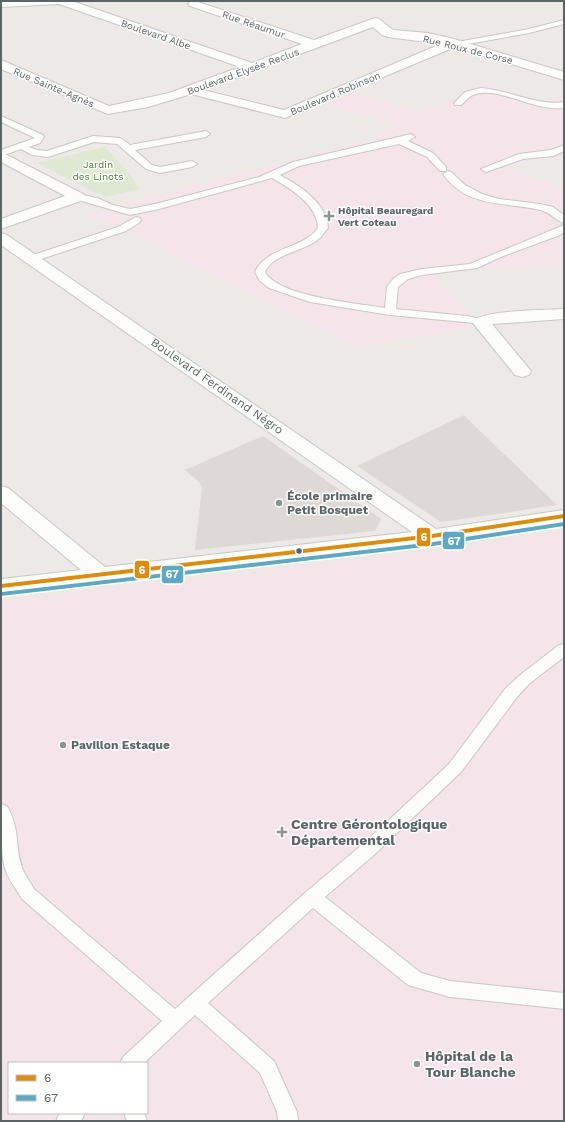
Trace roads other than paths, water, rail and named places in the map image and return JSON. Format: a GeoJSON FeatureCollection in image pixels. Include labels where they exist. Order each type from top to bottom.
{"type":"FeatureCollection","features":[{"type":"Feature","properties":{"kind":"street"},"geometry":{"type":"LineString","coordinates":[[1,4],[57,1]]}},
{"type":"Feature","properties":{"kind":"street","name":"Boulevard Albe"},"geometry":{"type":"LineString","coordinates":[[61,1],[252,68]]}},
{"type":"Feature","properties":{"kind":"street","name":"Rue Réaumur"},"geometry":{"type":"LineString","coordinates":[[194,4],[313,44]]}},
{"type":"Feature","properties":{"kind":"street","name":"Boulevard Élysée Reclus"},"geometry":{"type":"LineString","coordinates":[[108,110],[148,103],[189,90],[375,22]]}},
{"type":"Feature","properties":{"kind":"street","name":"Rue Roux de Corse"},"geometry":{"type":"LineString","coordinates":[[375,22],[386,32],[392,34],[428,37],[564,76]]}},
{"type":"Feature","properties":{"kind":"street","name":"Boulevard Robinson"},"geometry":{"type":"LineString","coordinates":[[189,90],[285,114],[456,44]]}},
{"type":"Feature","properties":{"kind":"street","name":"Rue Sainte-Agnès"},"geometry":{"type":"LineString","coordinates":[[1,64],[108,110]]}},
{"type":"Feature","properties":{"kind":"street"},"geometry":{"type":"LineString","coordinates":[[1,156],[78,197]]}},
{"type":"Feature","properties":{"kind":"street"},"geometry":{"type":"LineString","coordinates":[[1,224],[78,197]]}},
{"type":"Feature","properties":{"kind":"street","name":"Boulevard Ferdinand Négro"},"geometry":{"type":"LineString","coordinates":[[1,238],[221,388],[432,536]]}},
{"type":"Feature","properties":{"kind":"street"},"geometry":{"type":"LineString","coordinates":[[522,371],[481,322],[489,319],[564,314]]}},
{"type":"Feature","properties":{"kind":"street"},"geometry":{"type":"LineString","coordinates":[[1,492],[101,575]]}},
{"type":"Feature","properties":{"kind":"street"},"geometry":{"type":"LineString","coordinates":[[1,586],[432,536],[564,516]]}},
{"type":"Feature","properties":{"kind":"lane"},"geometry":{"type":"LineString","coordinates":[[456,44],[529,31],[564,22]]}},
{"type":"Feature","properties":{"kind":"lane"},"geometry":{"type":"LineString","coordinates":[[458,103],[468,94],[478,91],[491,91],[504,92],[541,105],[553,107],[564,105]]}},
{"type":"Feature","properties":{"kind":"lane"},"geometry":{"type":"LineString","coordinates":[[1,119],[40,137],[37,141],[1,153]]}},
{"type":"Feature","properties":{"kind":"lane"},"geometry":{"type":"LineString","coordinates":[[129,148],[206,134]]}},
{"type":"Feature","properties":{"kind":"lane"},"geometry":{"type":"LineString","coordinates":[[136,220],[112,217],[96,211],[80,203],[78,197],[94,200],[110,207],[130,212],[156,207],[262,180],[296,164],[400,141],[411,137]]}},
{"type":"Feature","properties":{"kind":"lane"},"geometry":{"type":"LineString","coordinates":[[21,146],[35,153],[48,154],[93,139],[120,141],[149,167],[160,170],[192,164]]}},
{"type":"Feature","properties":{"kind":"lane"},"geometry":{"type":"LineString","coordinates":[[400,141],[430,155],[445,172],[479,196],[490,200],[528,205],[555,212],[564,220]]}},
{"type":"Feature","properties":{"kind":"lane"},"geometry":{"type":"LineString","coordinates":[[486,169],[522,156],[553,153],[564,148]]}},
{"type":"Feature","properties":{"kind":"lane"},"geometry":{"type":"LineString","coordinates":[[274,175],[289,182],[317,207],[321,213],[323,226],[317,236],[263,265],[260,272],[264,280],[286,292],[310,299],[390,312],[467,319],[481,322]]}},
{"type":"Feature","properties":{"kind":"lane"},"geometry":{"type":"LineString","coordinates":[[31,259],[122,229],[156,207]]}},
{"type":"Feature","properties":{"kind":"lane"},"geometry":{"type":"LineString","coordinates":[[390,312],[392,287],[398,280],[408,276],[431,271],[467,268],[483,264],[498,255],[564,228]]}},
{"type":"Feature","properties":{"kind":"lane"},"geometry":{"type":"LineString","coordinates":[[131,1062],[312,897],[369,849],[455,768],[511,693],[525,679],[564,649]]}},
{"type":"Feature","properties":{"kind":"lane"},"geometry":{"type":"LineString","coordinates":[[1,810],[5,815],[9,832],[14,869],[28,894],[175,1021]]}},
{"type":"Feature","properties":{"kind":"lane"},"geometry":{"type":"LineString","coordinates":[[312,897],[415,979],[450,989],[564,1001]]}},
{"type":"Feature","properties":{"kind":"lane"},"geometry":{"type":"LineString","coordinates":[[194,1003],[267,1067],[287,1112],[288,1121]]}},
{"type":"Feature","properties":{"kind":"lane"},"geometry":{"type":"LineString","coordinates":[[66,1121],[74,1114]]}},
{"type":"Feature","properties":{"kind":"place","name":"Hôpital Beauregard Vert Coteau"},"geometry":{"type":"Point","coordinates":[329,216]}},
{"type":"Feature","properties":{"kind":"place","name":"École primaire Petit Bosquet"},"geometry":{"type":"Point","coordinates":[279,503]}},
{"type":"Feature","properties":{"kind":"place","name":"Pavillon Estaque"},"geometry":{"type":"Point","coordinates":[63,745]}},
{"type":"Feature","properties":{"kind":"place","name":"Centre Gérontologique Départemental"},"geometry":{"type":"Point","coordinates":[282,832]}},
{"type":"Feature","properties":{"kind":"place","name":"Hôpital de la Tour Blanche"},"geometry":{"type":"Point","coordinates":[417,1064]}},
{"type":"Feature","properties":{"kind":"park label","name":"Jardin des Linots"},"geometry":{"type":"Point","coordinates":[98,170]}}]}
